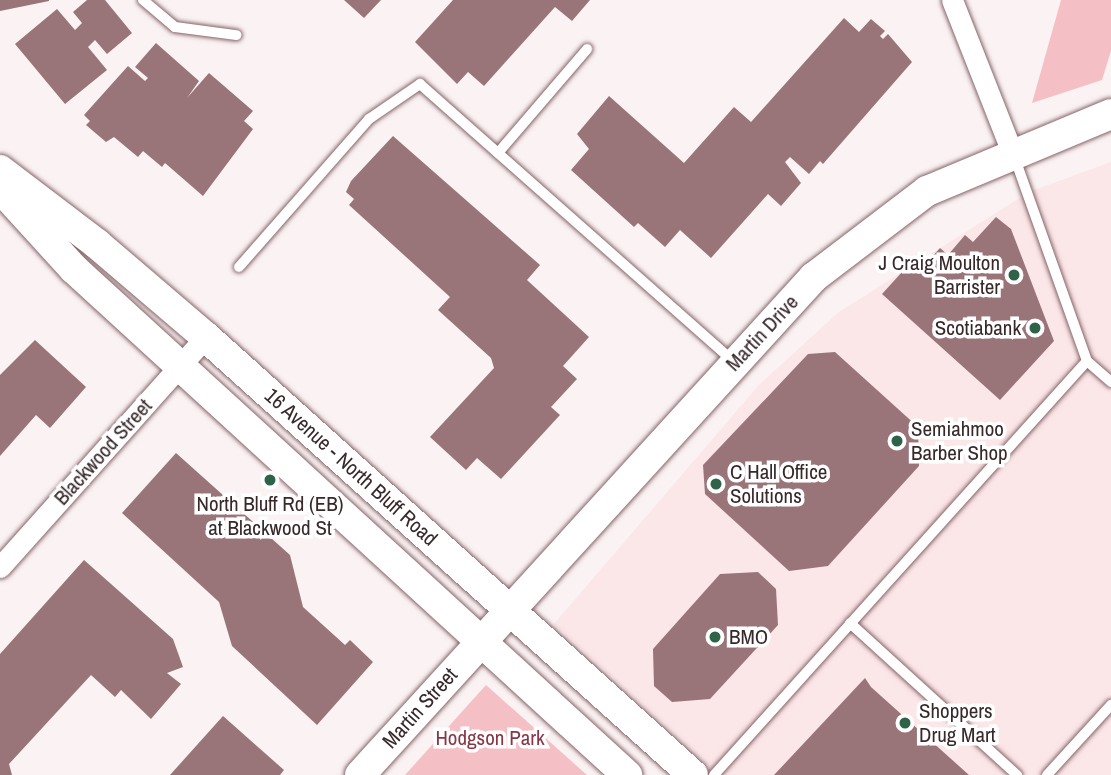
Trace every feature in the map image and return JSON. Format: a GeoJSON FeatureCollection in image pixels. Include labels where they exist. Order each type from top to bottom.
{"type":"FeatureCollection","features":[{"type":"Feature","properties":{"kind":"main road","name":"Martin Drive"},"geometry":{"type":"LineString","coordinates":[[480,642],[814,277],[869,231],[927,191],[1012,152],[1111,114]]}},
{"type":"Feature","properties":{"kind":"main road","name":"16 Avenue - North Bluff Road"},"geometry":{"type":"LineString","coordinates":[[0,170],[97,244],[206,337],[693,775]]}},
{"type":"Feature","properties":{"kind":"main road","name":"16 Avenue - North Bluff Road"},"geometry":{"type":"LineString","coordinates":[[0,188],[74,269],[627,775]]}},
{"type":"Feature","properties":{"kind":"main road","name":"Martin Street"},"geometry":{"type":"LineString","coordinates":[[360,775],[480,642]]}},
{"type":"Feature","properties":{"kind":"street"},"geometry":{"type":"LineString","coordinates":[[952,0],[1012,152]]}},
{"type":"Feature","properties":{"kind":"street","name":"Blackwood Street"},"geometry":{"type":"LineString","coordinates":[[0,568],[206,337]]}},
{"type":"Feature","properties":{"kind":"lane"},"geometry":{"type":"LineString","coordinates":[[142,0],[175,27],[236,35]]}},
{"type":"Feature","properties":{"kind":"lane"},"geometry":{"type":"LineString","coordinates":[[498,153],[587,50]]}},
{"type":"Feature","properties":{"kind":"lane"},"geometry":{"type":"LineString","coordinates":[[239,267],[369,119],[420,84],[734,362]]}},
{"type":"Feature","properties":{"kind":"lane"},"geometry":{"type":"LineString","coordinates":[[1012,152],[1087,361],[1111,382]]}},
{"type":"Feature","properties":{"kind":"lane"},"geometry":{"type":"LineString","coordinates":[[714,775],[1087,361]]}},
{"type":"Feature","properties":{"kind":"lane"},"geometry":{"type":"LineString","coordinates":[[849,623],[1017,775]]}},
{"type":"Feature","properties":{"kind":"lane"},"geometry":{"type":"LineString","coordinates":[[1047,775],[1111,705]]}},
{"type":"Feature","properties":{"kind":"shaded area"},"geometry":{"type":"Polygon","coordinates":[[[1111,162],[1111,775],[719,775],[554,624],[759,385],[839,312],[1029,192],[1111,162]]]}},
{"type":"Feature","properties":{"kind":"green space"},"geometry":{"type":"Polygon","coordinates":[[[1061,0],[1111,0],[1111,51],[1102,80],[1032,103],[1061,0]]]}},
{"type":"Feature","properties":{"kind":"green space","name":"Hodgson Park"},"geometry":{"type":"Polygon","coordinates":[[[486,685],[587,775],[405,775],[486,685]]]}},
{"type":"Feature","properties":{"kind":"building"},"geometry":{"type":"Polygon","coordinates":[[[0,0],[49,0],[49,1],[0,11],[0,0]]]}},
{"type":"Feature","properties":{"kind":"building"},"geometry":{"type":"Polygon","coordinates":[[[87,0],[105,0],[132,33],[107,54],[95,40],[88,47],[107,70],[65,104],[15,44],[57,9],[75,30],[82,23],[73,12],[87,0]]]}},
{"type":"Feature","properties":{"kind":"building"},"geometry":{"type":"Polygon","coordinates":[[[344,0],[381,0],[364,18],[344,0]]]}},
{"type":"Feature","properties":{"kind":"building"},"geometry":{"type":"Polygon","coordinates":[[[453,0],[590,0],[572,21],[555,7],[484,86],[468,72],[457,84],[415,42],[453,0]]]}},
{"type":"Feature","properties":{"kind":"building"},"geometry":{"type":"Polygon","coordinates":[[[844,18],[859,32],[871,19],[885,31],[880,36],[883,39],[888,34],[912,62],[823,164],[820,161],[809,174],[790,157],[785,162],[801,183],[781,206],[768,194],[711,258],[680,230],[665,247],[638,223],[634,227],[571,170],[589,149],[577,134],[609,96],[684,163],[734,107],[751,122],[844,18]]]}},
{"type":"Feature","properties":{"kind":"building"},"geometry":{"type":"Polygon","coordinates":[[[156,43],[199,81],[187,98],[209,73],[253,111],[244,121],[253,129],[203,196],[165,163],[162,167],[143,151],[138,157],[114,137],[106,142],[86,125],[90,121],[84,115],[128,66],[145,81],[148,78],[135,67],[156,43]]]}},
{"type":"Feature","properties":{"kind":"building"},"geometry":{"type":"Polygon","coordinates":[[[393,136],[540,265],[527,280],[589,337],[563,366],[577,379],[551,407],[560,415],[501,479],[477,458],[466,470],[430,437],[494,368],[491,358],[438,310],[450,297],[349,205],[354,199],[346,192],[351,181],[393,136]]]}},
{"type":"Feature","properties":{"kind":"building"},"geometry":{"type":"Polygon","coordinates":[[[996,217],[1011,229],[1054,341],[1000,400],[882,294],[912,261],[921,269],[940,248],[948,255],[965,235],[973,242],[996,217]]]}},
{"type":"Feature","properties":{"kind":"building"},"geometry":{"type":"Polygon","coordinates":[[[35,340],[86,387],[50,428],[36,415],[0,456],[0,375],[35,340]]]}},
{"type":"Feature","properties":{"kind":"building"},"geometry":{"type":"Polygon","coordinates":[[[835,352],[918,427],[919,466],[828,566],[789,571],[705,494],[703,465],[808,354],[835,352]]]}},
{"type":"Feature","properties":{"kind":"building"},"geometry":{"type":"Polygon","coordinates":[[[176,453],[290,555],[303,607],[345,645],[350,640],[373,662],[317,725],[232,646],[219,602],[122,513],[176,453]]]}},
{"type":"Feature","properties":{"kind":"building"},"geometry":{"type":"Polygon","coordinates":[[[84,560],[173,639],[183,667],[167,673],[181,684],[151,719],[121,690],[115,697],[91,675],[9,764],[12,775],[0,775],[0,654],[84,560]]]}},
{"type":"Feature","properties":{"kind":"building","name":"BMO"},"geometry":{"type":"Polygon","coordinates":[[[758,572],[776,589],[778,625],[710,699],[672,702],[654,686],[653,649],[720,574],[758,572]]]}},
{"type":"Feature","properties":{"kind":"building"},"geometry":{"type":"Polygon","coordinates":[[[865,678],[871,687],[969,775],[774,775],[865,678]]]}},
{"type":"Feature","properties":{"kind":"building"},"geometry":{"type":"Polygon","coordinates":[[[223,716],[284,770],[280,775],[170,775],[223,716]]]}},
{"type":"Feature","properties":{"kind":"place","name":"J Craig Moulton Barrister"},"geometry":{"type":"Point","coordinates":[1014,275]}},
{"type":"Feature","properties":{"kind":"place","name":"Scotiabank"},"geometry":{"type":"Point","coordinates":[1035,328]}},
{"type":"Feature","properties":{"kind":"place","name":"Semiahmoo Barber Shop"},"geometry":{"type":"Point","coordinates":[897,441]}},
{"type":"Feature","properties":{"kind":"place","name":"North Bluff Rd (EB) at Blackwood St"},"geometry":{"type":"Point","coordinates":[270,480]}},
{"type":"Feature","properties":{"kind":"place","name":"C Hall Office Solutions"},"geometry":{"type":"Point","coordinates":[716,484]}},
{"type":"Feature","properties":{"kind":"place","name":"BMO"},"geometry":{"type":"Point","coordinates":[715,637]}},
{"type":"Feature","properties":{"kind":"place","name":"Shoppers Drug Mart"},"geometry":{"type":"Point","coordinates":[905,723]}}]}
